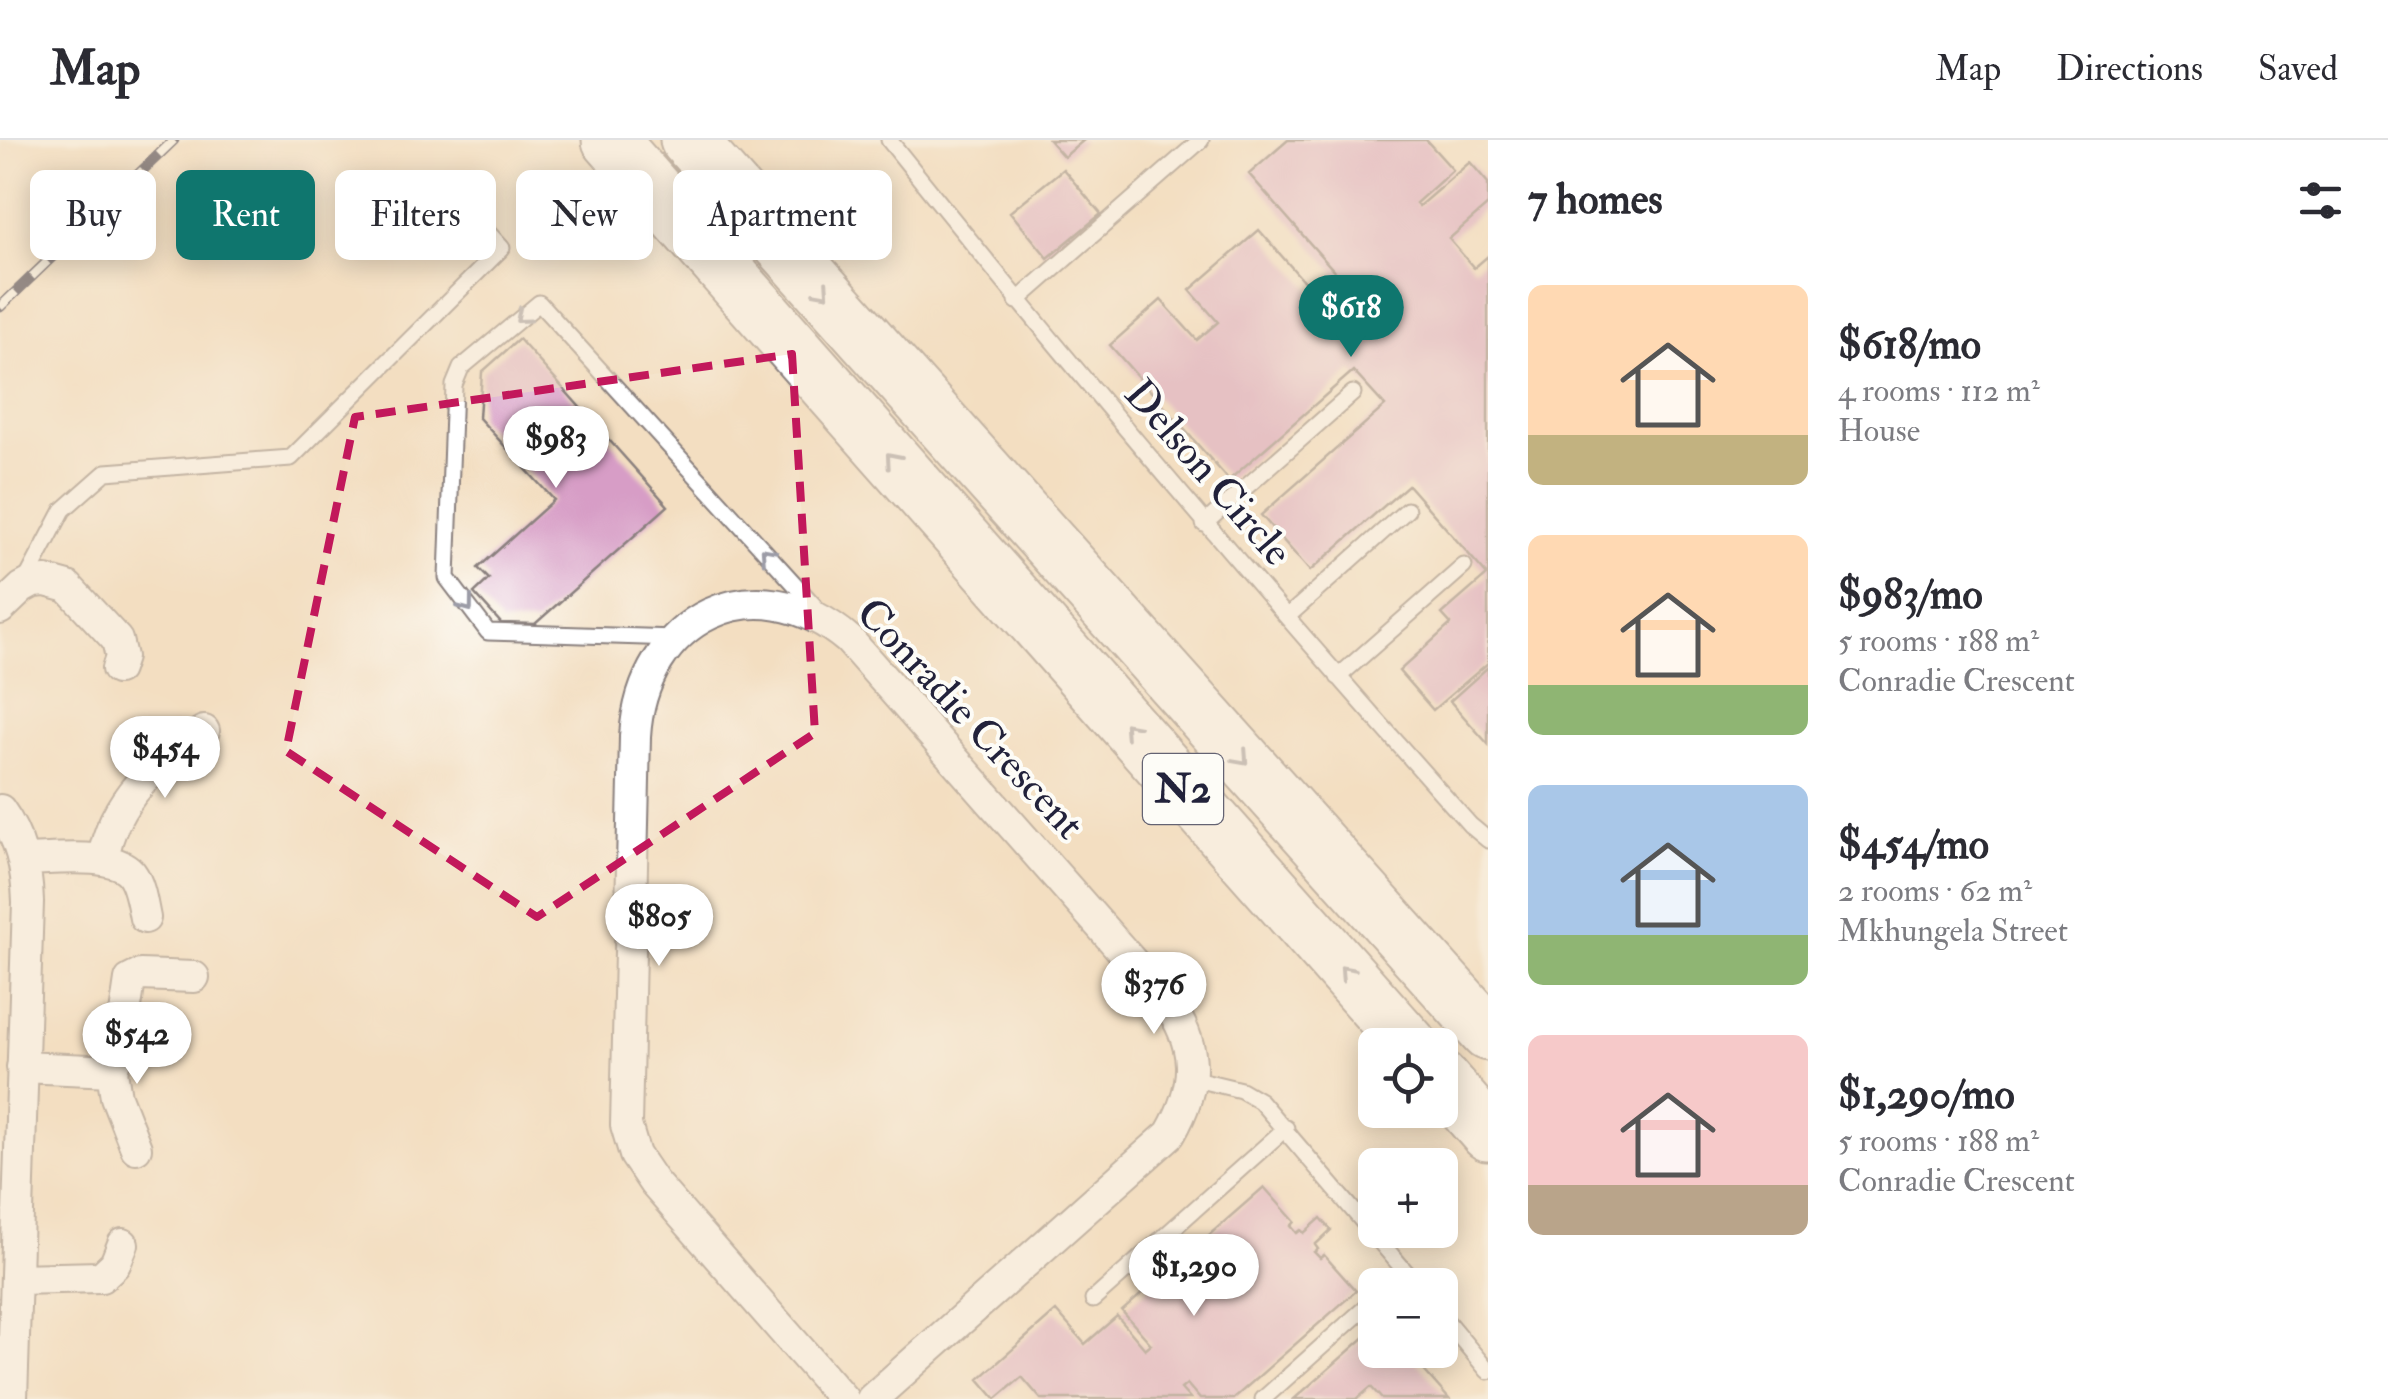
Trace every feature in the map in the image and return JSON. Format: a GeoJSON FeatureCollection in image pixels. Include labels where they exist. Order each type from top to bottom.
{"type":"FeatureCollection","features":[{"type":"Feature","properties":{"kind":"highway","name":"N2"},"geometry":{"type":"LineString","coordinates":[[610,140],[1395,1028]]}},
{"type":"Feature","properties":{"kind":"highway","name":"N2"},"geometry":{"type":"LineString","coordinates":[[688,140],[1488,1033]]}},
{"type":"Feature","properties":{"kind":"highway"},"geometry":{"type":"LineString","coordinates":[[1458,1099],[1488,1133]]}},
{"type":"Feature","properties":{"kind":"street"},"geometry":{"type":"LineString","coordinates":[[0,610],[22,588],[46,581],[68,587],[117,640],[121,657],[117,669]]}},
{"type":"Feature","properties":{"kind":"street","name":"Conradie Crescent"},"geometry":{"type":"LineString","coordinates":[[843,1399],[654,1184],[629,1138],[625,1110],[637,714],[651,669],[675,638],[711,614],[751,604],[794,608],[833,626],[866,658],[1164,998],[1186,1035],[1191,1078]]}},
{"type":"Feature","properties":{"kind":"street"},"geometry":{"type":"LineString","coordinates":[[102,859],[111,828],[144,778],[164,758],[204,731]]}},
{"type":"Feature","properties":{"kind":"street"},"geometry":{"type":"LineString","coordinates":[[0,810],[24,860],[28,902],[22,1067],[9,1200],[16,1279],[12,1399]]}},
{"type":"Feature","properties":{"kind":"street"},"geometry":{"type":"LineString","coordinates":[[24,860],[102,859],[120,863],[133,875],[145,918]]}},
{"type":"Feature","properties":{"kind":"street"},"geometry":{"type":"LineString","coordinates":[[136,1148],[116,1097],[112,1072],[130,980],[140,975],[194,977]]}},
{"type":"Feature","properties":{"kind":"street"},"geometry":{"type":"LineString","coordinates":[[22,1067],[112,1072]]}},
{"type":"Feature","properties":{"kind":"street"},"geometry":{"type":"LineString","coordinates":[[872,1399],[1162,1141],[1180,1116],[1191,1078]]}},
{"type":"Feature","properties":{"kind":"street"},"geometry":{"type":"LineString","coordinates":[[16,1279],[100,1277],[115,1264],[123,1244]]}},
{"type":"Feature","properties":{"kind":"lane","name":"Delson Circle"},"geometry":{"type":"LineString","coordinates":[[889,140],[1017,302],[1204,524],[1470,825],[1488,840]]}},
{"type":"Feature","properties":{"kind":"lane"},"geometry":{"type":"LineString","coordinates":[[1017,302],[1202,140]]}},
{"type":"Feature","properties":{"kind":"lane"},"geometry":{"type":"LineString","coordinates":[[22,588],[63,510],[106,472],[291,458],[490,260]]}},
{"type":"Feature","properties":{"kind":"lane"},"geometry":{"type":"LineString","coordinates":[[675,638],[488,632],[447,578],[454,385],[461,368],[539,304],[833,626]]}},
{"type":"Feature","properties":{"kind":"lane"},"geometry":{"type":"LineString","coordinates":[[1204,524],[1352,394]]}},
{"type":"Feature","properties":{"kind":"lane"},"geometry":{"type":"LineString","coordinates":[[1286,617],[1407,510]]}},
{"type":"Feature","properties":{"kind":"lane"},"geometry":{"type":"LineString","coordinates":[[1338,677],[1464,566]]}},
{"type":"Feature","properties":{"kind":"lane"},"geometry":{"type":"LineString","coordinates":[[1191,1078],[1241,1090],[1260,1101],[1403,1268]]}},
{"type":"Feature","properties":{"kind":"lane"},"geometry":{"type":"LineString","coordinates":[[1094,1300],[1286,1128]]}},
{"type":"Feature","properties":{"kind":"lane"},"geometry":{"type":"LineString","coordinates":[[1263,1399],[1358,1315]]}},
{"type":"Feature","properties":{"kind":"lane"},"geometry":{"type":"LineString","coordinates":[[1458,1334],[1488,1370]]}},
{"type":"Feature","properties":{"kind":"highlighted area"},"geometry":{"type":"Polygon","coordinates":[[[792,354],[815,733],[537,917],[286,751],[355,417],[792,354]]]}},
{"type":"Feature","properties":{"kind":"building"},"geometry":{"type":"Polygon","coordinates":[[[1049,140],[1084,140],[1064,157],[1049,140]]]}},
{"type":"Feature","properties":{"kind":"building"},"geometry":{"type":"Polygon","coordinates":[[[1288,140],[1426,140],[1453,170],[1416,203],[1419,206],[1470,162],[1488,183],[1488,205],[1449,239],[1474,268],[1488,256],[1488,663],[1433,710],[1399,671],[1451,624],[1442,614],[1487,575],[1408,485],[1310,571],[1261,515],[1385,406],[1353,371],[1229,480],[1110,345],[1161,300],[1197,340],[1218,322],[1190,290],[1259,230],[1314,293],[1336,273],[1249,174],[1288,140]]]}},
{"type":"Feature","properties":{"kind":"building"},"geometry":{"type":"Polygon","coordinates":[[[1063,169],[1101,214],[1048,258],[1010,212],[1063,169]]]}},
{"type":"Feature","properties":{"kind":"building"},"geometry":{"type":"Polygon","coordinates":[[[519,339],[668,506],[535,624],[501,623],[474,593],[489,579],[478,568],[554,500],[479,418],[482,372],[519,339]]]}},
{"type":"Feature","properties":{"kind":"building"},"geometry":{"type":"Polygon","coordinates":[[[1488,667],[1488,744],[1450,701],[1488,667]]]}},
{"type":"Feature","properties":{"kind":"building"},"geometry":{"type":"Polygon","coordinates":[[[1264,1187],[1295,1222],[1291,1226],[1297,1233],[1304,1233],[1321,1218],[1331,1230],[1315,1245],[1318,1249],[1314,1252],[1320,1258],[1324,1255],[1356,1291],[1233,1399],[1200,1399],[1187,1384],[1181,1389],[1190,1399],[1041,1399],[1022,1377],[996,1399],[979,1379],[1056,1311],[1085,1344],[1117,1316],[1145,1349],[1151,1344],[1122,1311],[1264,1187]]]}},
{"type":"Feature","properties":{"kind":"building"},"geometry":{"type":"Polygon","coordinates":[[[1358,1343],[1358,1368],[1422,1368],[1449,1399],[1382,1399],[1371,1387],[1357,1399],[1294,1399],[1358,1343]]]}},
{"type":"Feature","properties":{"kind":"railway"},"geometry":{"type":"LineString","coordinates":[[0,307],[174,140]]}}]}
